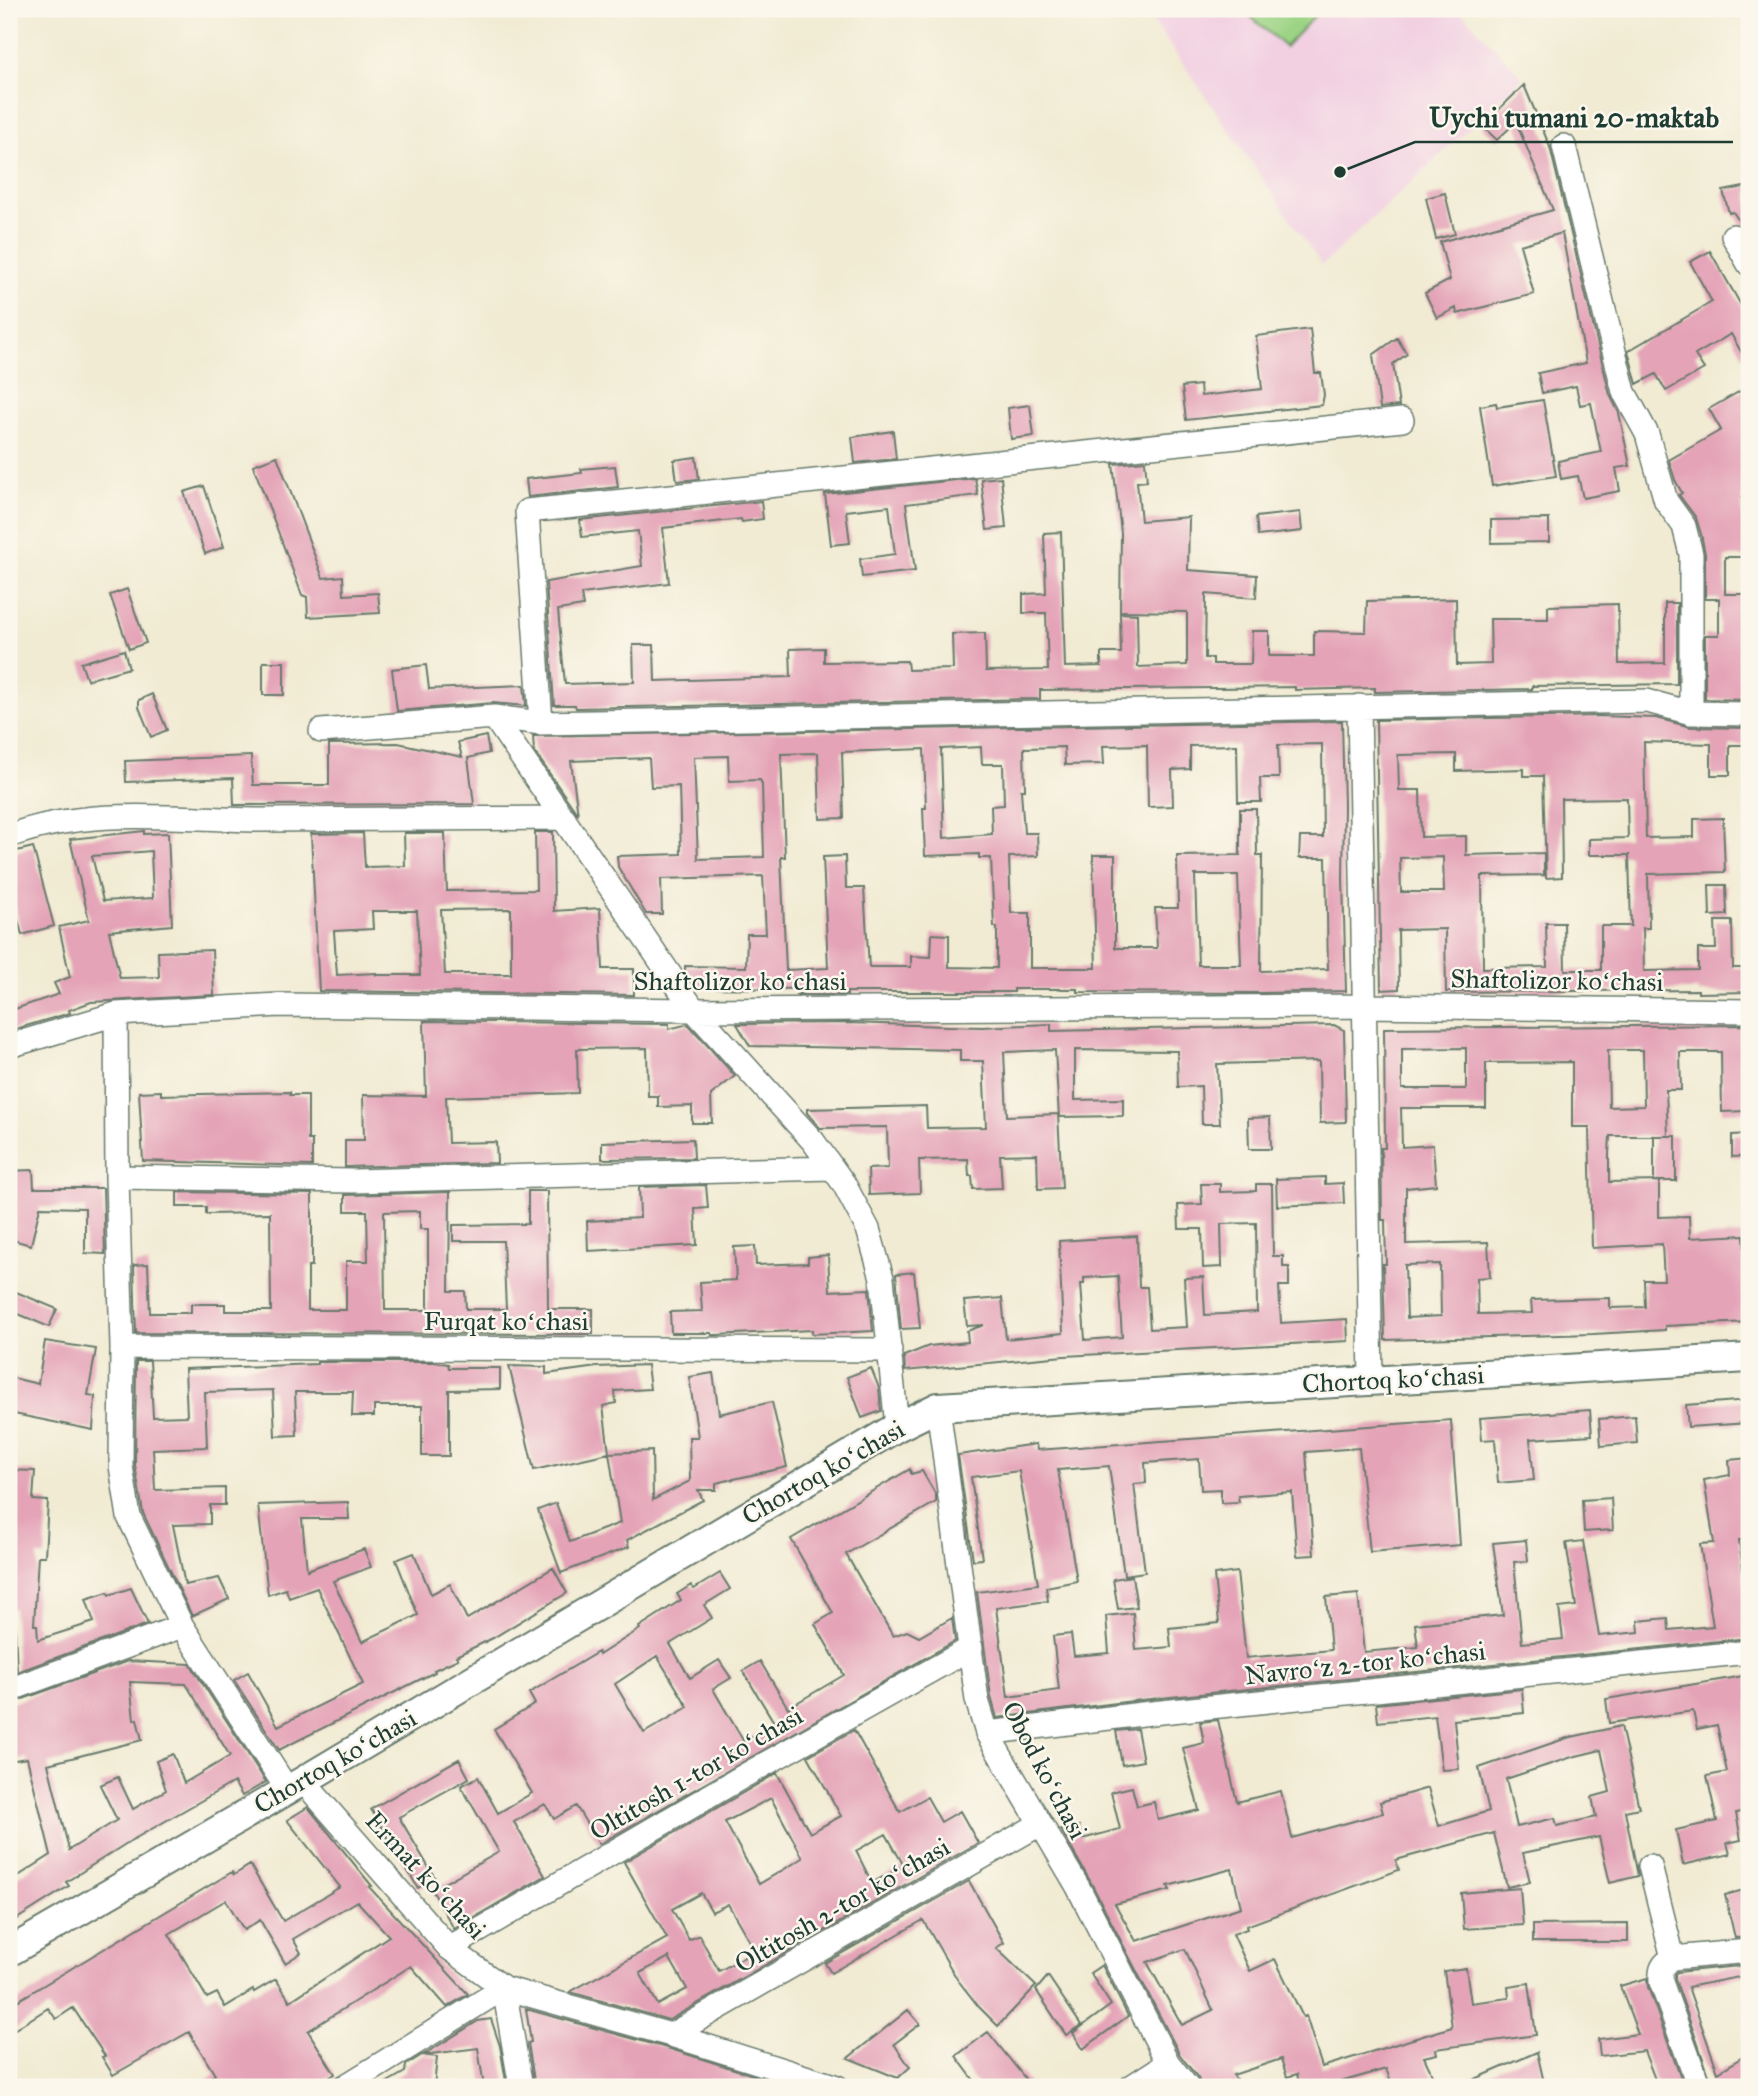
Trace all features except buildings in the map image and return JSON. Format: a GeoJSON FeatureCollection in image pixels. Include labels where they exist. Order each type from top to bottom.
{"type":"FeatureCollection","features":[{"type":"Feature","properties":{"kind":"main road","name":"Chortoq koʻchasi"},"geometry":{"type":"LineString","coordinates":[[9,1952],[897,1427],[938,1407],[1749,1358]]}},
{"type":"Feature","properties":{"kind":"street"},"geometry":{"type":"LineString","coordinates":[[1564,146],[1624,392],[1647,434],[1666,501],[1684,526],[1691,554],[1691,713]]}},
{"type":"Feature","properties":{"kind":"street"},"geometry":{"type":"LineString","coordinates":[[1733,236],[1749,264]]}},
{"type":"Feature","properties":{"kind":"street"},"geometry":{"type":"LineString","coordinates":[[541,723],[527,511],[1402,420]]}},
{"type":"Feature","properties":{"kind":"street"},"geometry":{"type":"LineString","coordinates":[[321,731],[494,717],[541,723],[1647,701],[1691,713],[1749,714]]}},
{"type":"Feature","properties":{"kind":"street"},"geometry":{"type":"LineString","coordinates":[[1360,706],[1371,1380]]}},
{"type":"Feature","properties":{"kind":"street"},"geometry":{"type":"LineString","coordinates":[[494,717],[694,1010],[813,1141],[844,1184],[868,1229],[882,1278],[897,1427]]}},
{"type":"Feature","properties":{"kind":"street"},"geometry":{"type":"LineString","coordinates":[[9,836],[38,825],[125,816],[259,820],[564,818]]}},
{"type":"Feature","properties":{"kind":"street","name":"Shaftolizor koʻchasi"},"geometry":{"type":"LineString","coordinates":[[9,1046],[116,1014],[280,1006],[694,1010],[1365,1006],[1749,1011]]}},
{"type":"Feature","properties":{"kind":"street"},"geometry":{"type":"LineString","coordinates":[[116,1014],[122,1347],[121,1466],[129,1517],[182,1626],[295,1785]]}},
{"type":"Feature","properties":{"kind":"street"},"geometry":{"type":"LineString","coordinates":[[117,1177],[353,1181],[832,1168]]}},
{"type":"Feature","properties":{"kind":"street","name":"Furqat koʻchasi"},"geometry":{"type":"LineString","coordinates":[[122,1347],[890,1350]]}},
{"type":"Feature","properties":{"kind":"street","name":"Obod koʻchasi"},"geometry":{"type":"LineString","coordinates":[[938,1407],[977,1700],[987,1733],[1078,1887],[1168,2063],[1187,2087]]}},
{"type":"Feature","properties":{"kind":"street"},"geometry":{"type":"LineString","coordinates":[[9,1690],[182,1626]]}},
{"type":"Feature","properties":{"kind":"street","name":"Oltitosh 1-tor koʻchasi"},"geometry":{"type":"LineString","coordinates":[[449,1948],[730,1784],[971,1648]]}},
{"type":"Feature","properties":{"kind":"street","name":"Navroʻz 2-tor koʻchasi"},"geometry":{"type":"LineString","coordinates":[[987,1733],[1142,1714],[1749,1652]]}},
{"type":"Feature","properties":{"kind":"street","name":"Ermat koʻchasi"},"geometry":{"type":"LineString","coordinates":[[295,1785],[449,1948],[504,1988]]}},
{"type":"Feature","properties":{"kind":"street","name":"Oltitosh 2-tor koʻchasi"},"geometry":{"type":"LineString","coordinates":[[671,2035],[1040,1824]]}},
{"type":"Feature","properties":{"kind":"street"},"geometry":{"type":"LineString","coordinates":[[1650,1866],[1674,1958]]}},
{"type":"Feature","properties":{"kind":"street"},"geometry":{"type":"LineString","coordinates":[[1699,2087],[1661,1982],[1660,1971],[1664,1963],[1674,1958],[1749,1951]]}},
{"type":"Feature","properties":{"kind":"street"},"geometry":{"type":"LineString","coordinates":[[504,1988],[521,2087]]}},
{"type":"Feature","properties":{"kind":"street"},"geometry":{"type":"LineString","coordinates":[[344,2087],[504,1988],[671,2035],[837,2087]]}},
{"type":"Feature","properties":{"kind":"street"},"geometry":{"type":"LineString","coordinates":[[1131,2087],[1168,2063]]}},
{"type":"Feature","properties":{"kind":"shaded area"},"geometry":{"type":"Polygon","coordinates":[[[1145,9],[1458,9],[1523,78],[1322,265],[1145,9]]]}},
{"type":"Feature","properties":{"kind":"green space"},"geometry":{"type":"Polygon","coordinates":[[[1242,9],[1321,9],[1285,47],[1242,9]]]}},
{"type":"Feature","properties":{"kind":"place","name":"Uychi tumani 20-maktab"},"geometry":{"type":"Point","coordinates":[1340,172]}}]}
